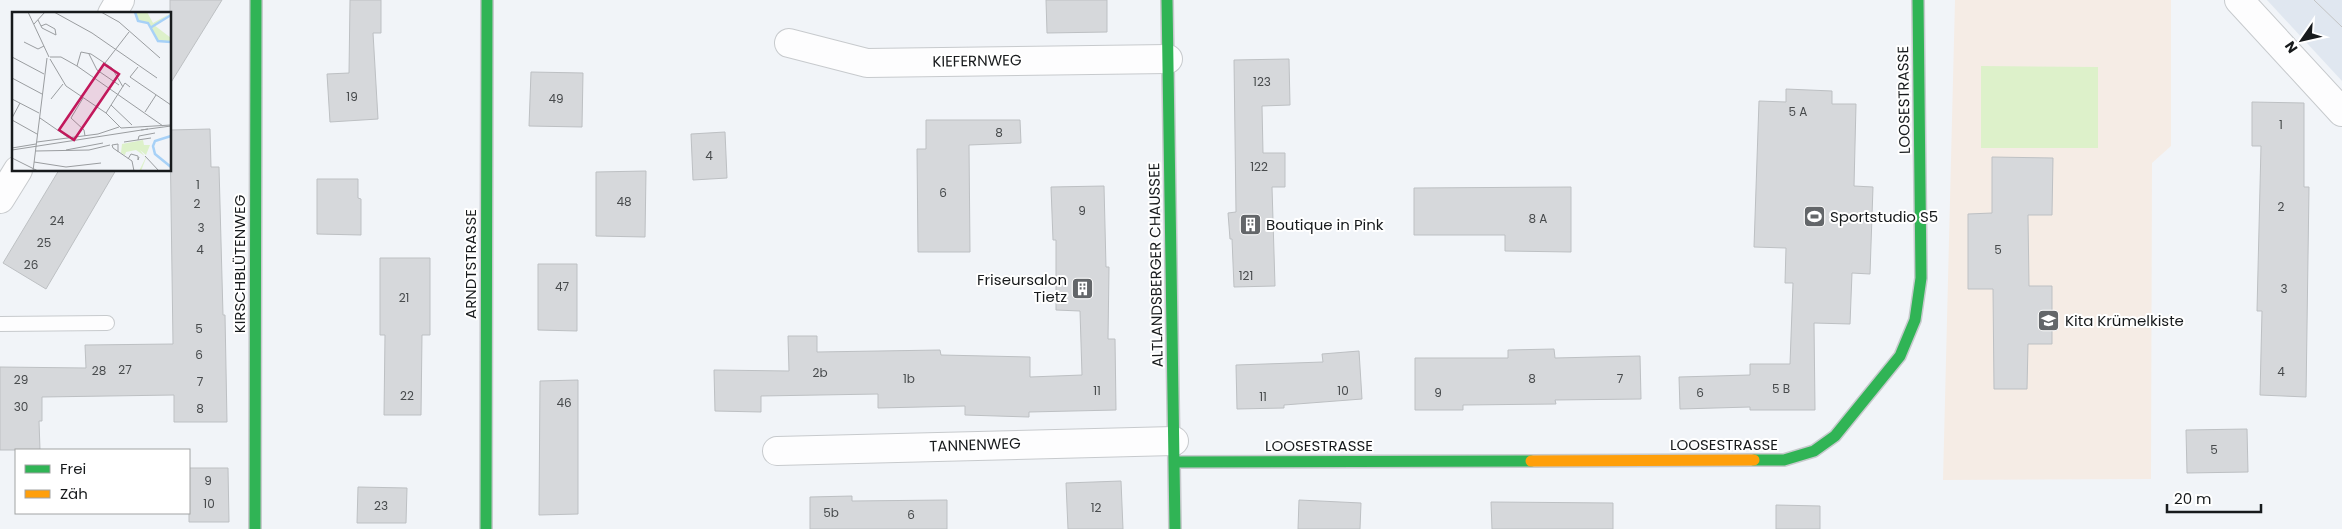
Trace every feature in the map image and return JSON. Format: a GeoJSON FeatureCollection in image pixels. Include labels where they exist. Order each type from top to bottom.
{"type":"FeatureCollection","features":[{"type":"Feature","properties":{"kind":"street"},"geometry":{"type":"LineString","coordinates":[[113,12],[120,0]]}},
{"type":"Feature","properties":{"kind":"street","name":"KIRSCHBLÜTENWEG"},"geometry":{"type":"LineString","coordinates":[[255,529],[256,0]]}},
{"type":"Feature","properties":{"kind":"street","name":"ARNDTSTRASSE"},"geometry":{"type":"LineString","coordinates":[[486,529],[487,0]]}},
{"type":"Feature","properties":{"kind":"street","name":"ALTLANDSBERGER CHAUSSEE"},"geometry":{"type":"LineString","coordinates":[[1167,0],[1175,529]]}},
{"type":"Feature","properties":{"kind":"street","name":"LOOSESTRASSE"},"geometry":{"type":"LineString","coordinates":[[1174,452],[1784,460],[1814,451],[1835,436],[1900,356],[1916,320],[1921,278],[1918,0]]}},
{"type":"Feature","properties":{"kind":"street"},"geometry":{"type":"LineString","coordinates":[[2239,0],[2342,112]]}},
{"type":"Feature","properties":{"kind":"street","name":"KIEFERNWEG"},"geometry":{"type":"LineString","coordinates":[[789,43],[867,63],[1168,59]]}},
{"type":"Feature","properties":{"kind":"street"},"geometry":{"type":"LineString","coordinates":[[0,199],[17,171]]}},
{"type":"Feature","properties":{"kind":"street","name":"TANNENWEG"},"geometry":{"type":"LineString","coordinates":[[777,451],[1174,452]]}},
{"type":"Feature","properties":{"kind":"lane"},"geometry":{"type":"LineString","coordinates":[[0,324],[107,323]]}},
{"type":"Feature","properties":{"kind":"shaded area","name":"Kita Krümelkiste"},"geometry":{"type":"Polygon","coordinates":[[[1955,0],[2171,0],[2171,146],[2152,163],[2151,479],[1943,480],[1955,0]]]}},
{"type":"Feature","properties":{"kind":"shaded area"},"geometry":{"type":"Polygon","coordinates":[[[2267,0],[2342,0],[2342,81],[2267,0]]]}},
{"type":"Feature","properties":{"kind":"green space"},"geometry":{"type":"Polygon","coordinates":[[[1981,66],[2098,67],[2098,148],[1981,148],[1981,66]]]}},
{"type":"Feature","properties":{"kind":"building"},"geometry":{"type":"Polygon","coordinates":[[[170,0],[222,0],[171,82],[171,12],[170,0]]]}},
{"type":"Feature","properties":{"kind":"building"},"geometry":{"type":"Polygon","coordinates":[[[350,0],[381,0],[381,33],[373,33],[378,119],[330,122],[327,74],[349,73],[350,0]]]}},
{"type":"Feature","properties":{"kind":"building"},"geometry":{"type":"Polygon","coordinates":[[[1046,0],[1107,0],[1107,32],[1047,33],[1046,0]]]}},
{"type":"Feature","properties":{"kind":"building"},"geometry":{"type":"Polygon","coordinates":[[[1289,59],[1290,105],[1262,106],[1263,153],[1285,153],[1285,187],[1272,187],[1275,286],[1234,287],[1232,239],[1230,239],[1228,213],[1236,212],[1234,60],[1289,59]]]}},
{"type":"Feature","properties":{"kind":"building"},"geometry":{"type":"Polygon","coordinates":[[[531,72],[583,73],[582,127],[529,126],[531,72]]]}},
{"type":"Feature","properties":{"kind":"building","name":"Sportstudio S5"},"geometry":{"type":"Polygon","coordinates":[[[1786,89],[1832,91],[1832,104],[1856,104],[1854,186],[1873,187],[1870,274],[1852,273],[1850,324],[1814,323],[1815,410],[1750,410],[1750,407],[1680,409],[1679,377],[1750,375],[1750,364],[1790,364],[1793,283],[1785,283],[1786,248],[1754,247],[1759,101],[1786,102],[1786,89]]]}},
{"type":"Feature","properties":{"kind":"building"},"geometry":{"type":"Polygon","coordinates":[[[2252,102],[2304,103],[2304,187],[2309,187],[2306,397],[2260,395],[2262,311],[2257,311],[2261,146],[2252,146],[2252,102]]]}},
{"type":"Feature","properties":{"kind":"building"},"geometry":{"type":"Polygon","coordinates":[[[926,120],[1020,120],[1021,143],[969,145],[970,252],[918,252],[917,149],[926,149],[926,120]]]}},
{"type":"Feature","properties":{"kind":"building"},"geometry":{"type":"Polygon","coordinates":[[[210,129],[211,167],[219,167],[227,422],[174,422],[174,395],[42,397],[42,421],[39,421],[40,449],[0,450],[0,367],[86,368],[85,345],[173,344],[171,130],[210,129]]]}},
{"type":"Feature","properties":{"kind":"building"},"geometry":{"type":"Polygon","coordinates":[[[725,132],[727,178],[693,180],[691,134],[725,132]]]}},
{"type":"Feature","properties":{"kind":"building"},"geometry":{"type":"Polygon","coordinates":[[[1992,157],[2053,158],[2052,215],[2028,215],[2029,286],[2052,286],[2052,344],[2028,344],[2027,389],[1994,389],[1993,289],[1968,289],[1968,214],[1992,213],[1992,157]]]}},
{"type":"Feature","properties":{"kind":"building"},"geometry":{"type":"Polygon","coordinates":[[[58,171],[115,171],[46,289],[3,263],[58,171]]]}},
{"type":"Feature","properties":{"kind":"building"},"geometry":{"type":"Polygon","coordinates":[[[646,171],[645,237],[596,236],[596,172],[646,171]]]}},
{"type":"Feature","properties":{"kind":"building"},"geometry":{"type":"Polygon","coordinates":[[[317,179],[358,179],[358,198],[361,199],[361,235],[317,234],[317,179]]]}},
{"type":"Feature","properties":{"kind":"building"},"geometry":{"type":"Polygon","coordinates":[[[1104,186],[1106,267],[1109,267],[1108,339],[1115,339],[1116,410],[1029,412],[1029,417],[965,415],[965,406],[878,408],[878,394],[761,396],[761,412],[715,411],[714,370],[789,371],[788,336],[817,336],[817,352],[940,350],[941,355],[1030,357],[1030,377],[1082,375],[1080,311],[1056,310],[1056,240],[1053,240],[1051,187],[1104,186]]]}},
{"type":"Feature","properties":{"kind":"building"},"geometry":{"type":"Polygon","coordinates":[[[1571,187],[1571,252],[1505,251],[1505,235],[1414,235],[1414,188],[1571,187]]]}},
{"type":"Feature","properties":{"kind":"building"},"geometry":{"type":"Polygon","coordinates":[[[380,258],[430,258],[430,335],[422,335],[421,415],[384,415],[385,335],[380,335],[380,258]]]}},
{"type":"Feature","properties":{"kind":"building"},"geometry":{"type":"Polygon","coordinates":[[[538,264],[577,264],[577,331],[538,330],[538,264]]]}},
{"type":"Feature","properties":{"kind":"building"},"geometry":{"type":"Polygon","coordinates":[[[1554,349],[1555,358],[1640,356],[1641,399],[1555,400],[1556,404],[1463,405],[1463,410],[1415,410],[1415,358],[1508,358],[1508,350],[1554,349]]]}},
{"type":"Feature","properties":{"kind":"building"},"geometry":{"type":"Polygon","coordinates":[[[1359,351],[1362,399],[1284,405],[1284,408],[1237,409],[1236,365],[1323,362],[1322,354],[1359,351]]]}},
{"type":"Feature","properties":{"kind":"building"},"geometry":{"type":"Polygon","coordinates":[[[578,380],[578,514],[539,515],[540,381],[578,380]]]}},
{"type":"Feature","properties":{"kind":"building"},"geometry":{"type":"Polygon","coordinates":[[[2247,429],[2248,472],[2187,473],[2186,430],[2247,429]]]}},
{"type":"Feature","properties":{"kind":"building"},"geometry":{"type":"Polygon","coordinates":[[[190,468],[228,468],[229,522],[189,522],[190,468]]]}},
{"type":"Feature","properties":{"kind":"building"},"geometry":{"type":"Polygon","coordinates":[[[1121,481],[1123,529],[1068,529],[1066,483],[1121,481]]]}},
{"type":"Feature","properties":{"kind":"building"},"geometry":{"type":"Polygon","coordinates":[[[358,487],[407,488],[406,523],[357,523],[358,487]]]}},
{"type":"Feature","properties":{"kind":"building"},"geometry":{"type":"Polygon","coordinates":[[[852,496],[852,501],[947,500],[947,529],[810,529],[810,497],[852,496]]]}},
{"type":"Feature","properties":{"kind":"building"},"geometry":{"type":"Polygon","coordinates":[[[1299,500],[1361,503],[1360,529],[1298,529],[1299,500]]]}},
{"type":"Feature","properties":{"kind":"building"},"geometry":{"type":"Polygon","coordinates":[[[1491,502],[1613,503],[1613,529],[1492,529],[1491,502]]]}},
{"type":"Feature","properties":{"kind":"building"},"geometry":{"type":"Polygon","coordinates":[[[1776,505],[1820,506],[1820,529],[1776,529],[1776,505]]]}},
{"type":"Feature","properties":{"kind":"tram line"},"geometry":{"type":"LineString","coordinates":[[2314,0],[2342,27]]}},
{"type":"Feature","properties":{"kind":"traffic: fast"},"geometry":{"type":"LineString","coordinates":[[255,529],[256,0]]}},
{"type":"Feature","properties":{"kind":"traffic: fast"},"geometry":{"type":"LineString","coordinates":[[486,529],[487,0]]}},
{"type":"Feature","properties":{"kind":"traffic: fast"},"geometry":{"type":"LineString","coordinates":[[1167,0],[1175,529]]}},
{"type":"Feature","properties":{"kind":"traffic: fast"},"geometry":{"type":"LineString","coordinates":[[1754,460],[1784,460],[1814,451],[1835,436],[1900,356],[1915,320],[1921,278],[1918,0]]}},
{"type":"Feature","properties":{"kind":"traffic: fast"},"geometry":{"type":"LineString","coordinates":[[1174,462],[1531,461]]}},
{"type":"Feature","properties":{"kind":"traffic: slow"},"geometry":{"type":"LineString","coordinates":[[1531,461],[1754,460]]}},
{"type":"Feature","properties":{"kind":"place","name":"Sportstudio S5"},"geometry":{"type":"Point","coordinates":[1814,217]}},
{"type":"Feature","properties":{"kind":"place","name":"Boutique in Pink"},"geometry":{"type":"Point","coordinates":[1250,225]}},
{"type":"Feature","properties":{"kind":"place","name":"Friseursalon Tietz"},"geometry":{"type":"Point","coordinates":[1083,289]}},
{"type":"Feature","properties":{"kind":"place","name":"Kita Krümelkiste"},"geometry":{"type":"Point","coordinates":[2049,321]}}]}
